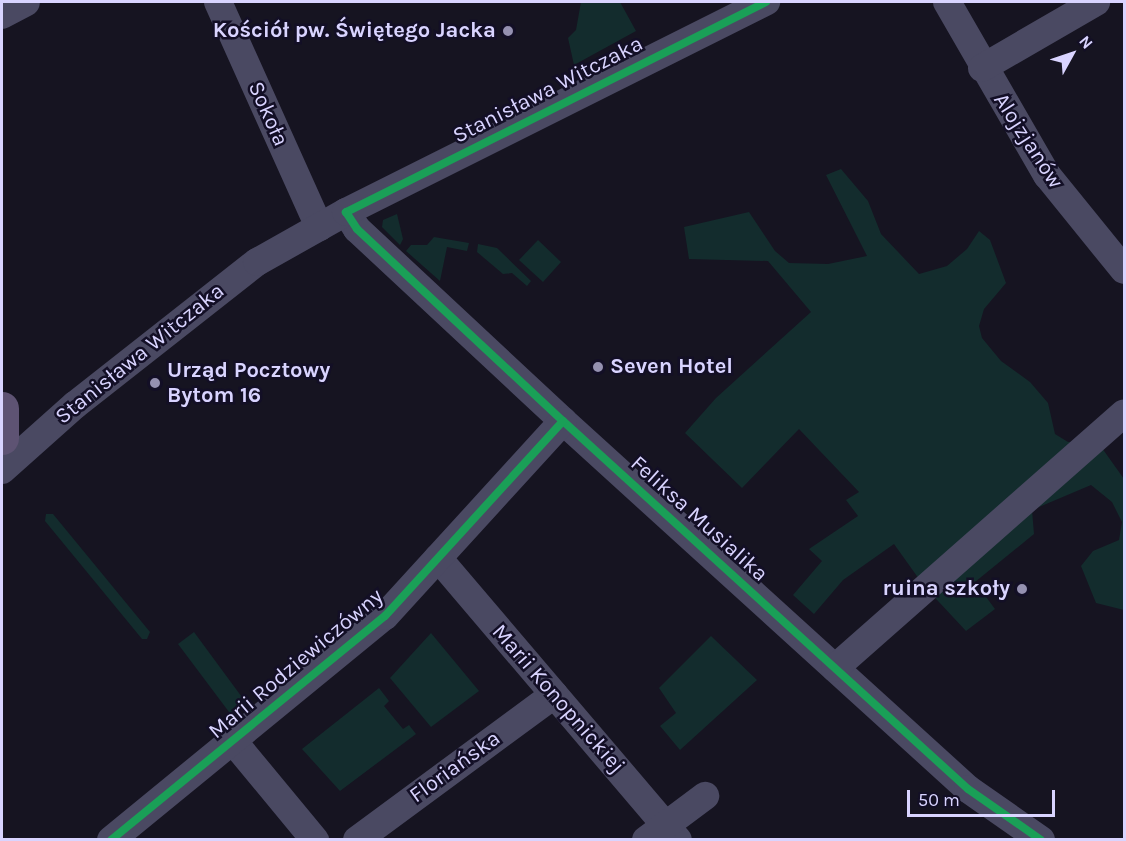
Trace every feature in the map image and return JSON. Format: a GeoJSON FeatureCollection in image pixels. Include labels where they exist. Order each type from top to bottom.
{"type":"FeatureCollection","features":[{"type":"Feature","properties":{"kind":"main road"},"geometry":{"type":"LineString","coordinates":[[2,408],[2,438]]}},
{"type":"Feature","properties":{"kind":"street"},"geometry":{"type":"LineString","coordinates":[[2,15],[26,2]]}},
{"type":"Feature","properties":{"kind":"street","name":"Sokoła"},"geometry":{"type":"LineString","coordinates":[[218,2],[319,227]]}},
{"type":"Feature","properties":{"kind":"street","name":"Stanisława Witczaka"},"geometry":{"type":"LineString","coordinates":[[2,470],[75,405],[217,291],[319,227],[766,2]]}},
{"type":"Feature","properties":{"kind":"street","name":"Alojzjanów"},"geometry":{"type":"LineString","coordinates":[[947,2],[982,68],[1047,175],[1125,270]]}},
{"type":"Feature","properties":{"kind":"street"},"geometry":{"type":"LineString","coordinates":[[982,68],[1096,2]]}},
{"type":"Feature","properties":{"kind":"street","name":"Feliksa Musialika"},"geometry":{"type":"LineString","coordinates":[[346,212],[357,229],[563,421],[968,789],[1041,840]]}},
{"type":"Feature","properties":{"kind":"street"},"geometry":{"type":"LineString","coordinates":[[835,668],[1125,412]]}},
{"type":"Feature","properties":{"kind":"street","name":"Marii Rodziewiczówny"},"geometry":{"type":"LineString","coordinates":[[111,840],[385,616],[563,421]]}},
{"type":"Feature","properties":{"kind":"street","name":"Marii Konopnickiej"},"geometry":{"type":"LineString","coordinates":[[438,558],[554,695],[664,835]]}},
{"type":"Feature","properties":{"kind":"street","name":"Floriańska"},"geometry":{"type":"LineString","coordinates":[[357,840],[554,695]]}},
{"type":"Feature","properties":{"kind":"street"},"geometry":{"type":"LineString","coordinates":[[233,741],[315,840]]}},
{"type":"Feature","properties":{"kind":"street"},"geometry":{"type":"LineString","coordinates":[[664,835],[705,796]]}},
{"type":"Feature","properties":{"kind":"green space"},"geometry":{"type":"Polygon","coordinates":[[[581,2],[620,2],[636,31],[574,65],[568,38],[576,30],[581,2]]]}},
{"type":"Feature","properties":{"kind":"green space"},"geometry":{"type":"Polygon","coordinates":[[[841,169],[868,201],[881,234],[919,274],[947,266],[967,249],[979,231],[990,240],[1006,283],[984,309],[979,326],[982,338],[1001,361],[1030,382],[1048,403],[1055,434],[1068,442],[1097,441],[1124,479],[1124,610],[1096,603],[1081,566],[1093,551],[1119,540],[1122,522],[1112,502],[1091,485],[1032,510],[1034,534],[975,582],[995,609],[966,631],[924,586],[894,544],[843,580],[814,614],[793,595],[822,561],[809,549],[858,516],[846,500],[859,492],[799,429],[742,488],[685,433],[716,398],[811,312],[768,261],[689,259],[684,227],[749,212],[775,251],[789,263],[828,264],[867,256],[826,175],[841,169]]]}},
{"type":"Feature","properties":{"kind":"green space"},"geometry":{"type":"Polygon","coordinates":[[[397,214],[403,239],[400,245],[382,227],[383,220],[397,214]]]}},
{"type":"Feature","properties":{"kind":"green space"},"geometry":{"type":"Polygon","coordinates":[[[434,237],[469,243],[467,251],[447,247],[440,281],[406,251],[411,245],[427,245],[434,237]]]}},
{"type":"Feature","properties":{"kind":"green space"},"geometry":{"type":"Polygon","coordinates":[[[538,240],[561,262],[543,282],[519,260],[538,240]]]}},
{"type":"Feature","properties":{"kind":"green space"},"geometry":{"type":"Polygon","coordinates":[[[478,244],[497,248],[531,281],[527,286],[512,273],[503,274],[477,252],[478,244]]]}},
{"type":"Feature","properties":{"kind":"green space"},"geometry":{"type":"Polygon","coordinates":[[[46,514],[53,514],[150,632],[147,639],[142,639],[45,521],[46,514]]]}},
{"type":"Feature","properties":{"kind":"green space"},"geometry":{"type":"Polygon","coordinates":[[[194,632],[247,704],[232,716],[178,644],[194,632]]]}},
{"type":"Feature","properties":{"kind":"green space"},"geometry":{"type":"Polygon","coordinates":[[[431,633],[479,691],[431,727],[390,678],[431,633]]]}},
{"type":"Feature","properties":{"kind":"green space"},"geometry":{"type":"Polygon","coordinates":[[[711,636],[757,680],[680,750],[660,726],[676,713],[659,688],[711,636]]]}},
{"type":"Feature","properties":{"kind":"green space"},"geometry":{"type":"Polygon","coordinates":[[[379,688],[389,701],[384,706],[403,729],[409,725],[416,734],[340,791],[302,749],[379,688]]]}},
{"type":"Feature","properties":{"kind":"cycle path"},"geometry":{"type":"LineString","coordinates":[[766,2],[346,212],[357,229],[563,421],[968,789],[1041,840]]}},
{"type":"Feature","properties":{"kind":"cycle path"},"geometry":{"type":"LineString","coordinates":[[111,840],[385,616],[563,421]]}},
{"type":"Feature","properties":{"kind":"place","name":"Kościół pw. Świętego Jacka"},"geometry":{"type":"Point","coordinates":[508,31]}},
{"type":"Feature","properties":{"kind":"place","name":"Seven Hotel"},"geometry":{"type":"Point","coordinates":[598,367]}},
{"type":"Feature","properties":{"kind":"place","name":"Urząd Pocztowy Bytom 16"},"geometry":{"type":"Point","coordinates":[155,383]}},
{"type":"Feature","properties":{"kind":"place","name":"ruina szkoły"},"geometry":{"type":"Point","coordinates":[1022,589]}}]}
